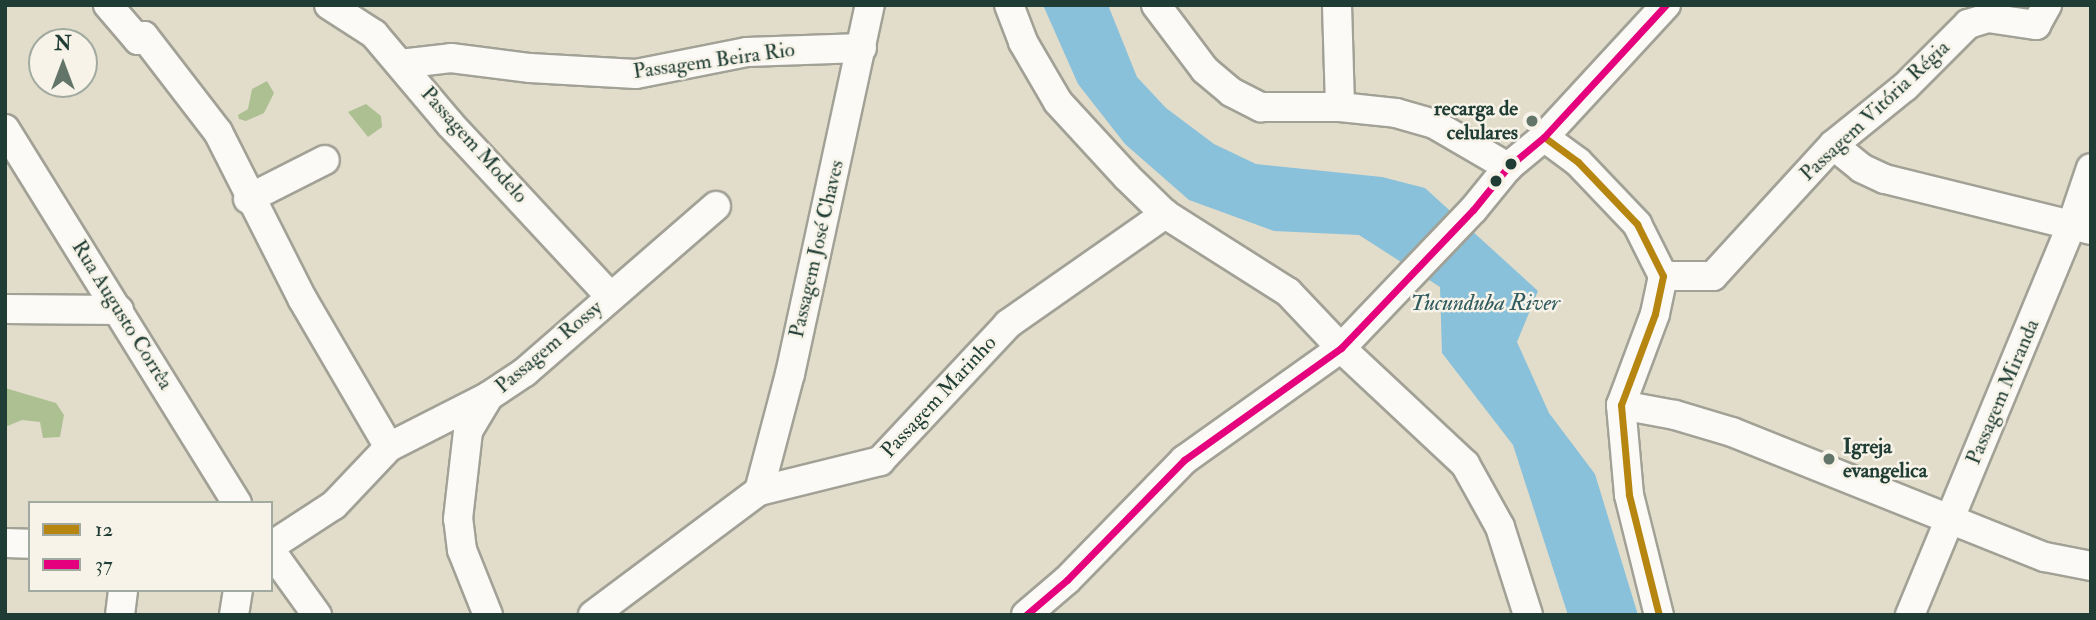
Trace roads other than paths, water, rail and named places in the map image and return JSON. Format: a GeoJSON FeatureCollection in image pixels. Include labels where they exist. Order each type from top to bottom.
{"type":"FeatureCollection","features":[{"type":"Feature","properties":{"kind":"street"},"geometry":{"type":"LineString","coordinates":[[108,5],[138,40],[144,36],[193,96],[218,132],[248,199],[389,447]]}},
{"type":"Feature","properties":{"kind":"street","name":"Passagem Modelo"},"geometry":{"type":"LineString","coordinates":[[329,5],[374,34],[610,296]]}},
{"type":"Feature","properties":{"kind":"street","name":"Passagem José Chaves"},"geometry":{"type":"LineString","coordinates":[[759,491],[772,450],[870,5]]}},
{"type":"Feature","properties":{"kind":"street"},"geometry":{"type":"LineString","coordinates":[[1009,5],[1023,42],[1058,102],[1165,214],[1288,292],[1341,348],[1465,464],[1500,527],[1528,615]]}},
{"type":"Feature","properties":{"kind":"street"},"geometry":{"type":"LineString","coordinates":[[1156,5],[1205,70],[1231,92],[1261,107],[1340,107],[1396,113],[1434,124],[1507,167]]}},
{"type":"Feature","properties":{"kind":"street"},"geometry":{"type":"LineString","coordinates":[[1337,5],[1340,107]]}},
{"type":"Feature","properties":{"kind":"street"},"geometry":{"type":"LineString","coordinates":[[1026,615],[1066,580],[1184,460],[1341,348],[1473,210],[1507,167],[1544,136],[1666,5]]}},
{"type":"Feature","properties":{"kind":"street","name":"Passagem Vitória Régia"},"geometry":{"type":"LineString","coordinates":[[1662,276],[1713,276],[1833,145],[1905,87],[1968,24],[1988,18],[2042,15]]}},
{"type":"Feature","properties":{"kind":"street","name":"Passagem Beira Rio"},"geometry":{"type":"LineString","coordinates":[[400,64],[451,58],[530,68],[636,74],[747,52],[862,48]]}},
{"type":"Feature","properties":{"kind":"street","name":"Rua Augusto Corrêa"},"geometry":{"type":"LineString","coordinates":[[5,129],[236,501]]}},
{"type":"Feature","properties":{"kind":"street"},"geometry":{"type":"LineString","coordinates":[[1544,136],[1578,162],[1637,224],[1662,276],[1655,314],[1621,405],[1629,495],[1659,615]]}},
{"type":"Feature","properties":{"kind":"street"},"geometry":{"type":"LineString","coordinates":[[1833,145],[1861,168],[1885,179],[2081,229]]}},
{"type":"Feature","properties":{"kind":"street"},"geometry":{"type":"LineString","coordinates":[[248,199],[325,160]]}},
{"type":"Feature","properties":{"kind":"street","name":"Passagem Miranda"},"geometry":{"type":"LineString","coordinates":[[1910,615],[1950,518],[2081,229],[2091,168]]}},
{"type":"Feature","properties":{"kind":"street","name":"Passagem Rossy"},"geometry":{"type":"LineString","coordinates":[[273,547],[341,499],[389,447],[489,396],[560,343],[610,296],[716,206]]}},
{"type":"Feature","properties":{"kind":"street","name":"Passagem Marinho"},"geometry":{"type":"LineString","coordinates":[[593,615],[759,491],[880,461],[1008,324],[1165,214]]}},
{"type":"Feature","properties":{"kind":"street"},"geometry":{"type":"LineString","coordinates":[[5,309],[119,310]]}},
{"type":"Feature","properties":{"kind":"street"},"geometry":{"type":"LineString","coordinates":[[488,615],[462,550],[458,508],[468,431],[489,396]]}},
{"type":"Feature","properties":{"kind":"street"},"geometry":{"type":"LineString","coordinates":[[1621,405],[1675,415],[1732,432],[2045,557],[2091,566]]}},
{"type":"Feature","properties":{"kind":"street"},"geometry":{"type":"LineString","coordinates":[[5,543],[28,544]]}},
{"type":"Feature","properties":{"kind":"street"},"geometry":{"type":"LineString","coordinates":[[273,551],[317,615]]}},
{"type":"Feature","properties":{"kind":"street"},"geometry":{"type":"LineString","coordinates":[[120,615],[123,592]]}},
{"type":"Feature","properties":{"kind":"street"},"geometry":{"type":"LineString","coordinates":[[234,615],[238,592]]}},
{"type":"Feature","properties":{"kind":"water","name":"Tucunduba River"},"geometry":{"type":"Polygon","coordinates":[[[1043,5],[1108,5],[1137,77],[1166,108],[1214,144],[1256,164],[1382,177],[1425,188],[1538,291],[1517,342],[1549,413],[1595,474],[1638,615],[1568,615],[1513,445],[1442,353],[1440,287],[1359,235],[1274,231],[1189,200],[1125,144],[1078,84],[1043,5]]]}},
{"type":"Feature","properties":{"kind":"place","name":"recarga de celulares"},"geometry":{"type":"Point","coordinates":[1532,121]}},
{"type":"Feature","properties":{"kind":"place","name":"Igreja evangelica"},"geometry":{"type":"Point","coordinates":[1829,459]}}]}
